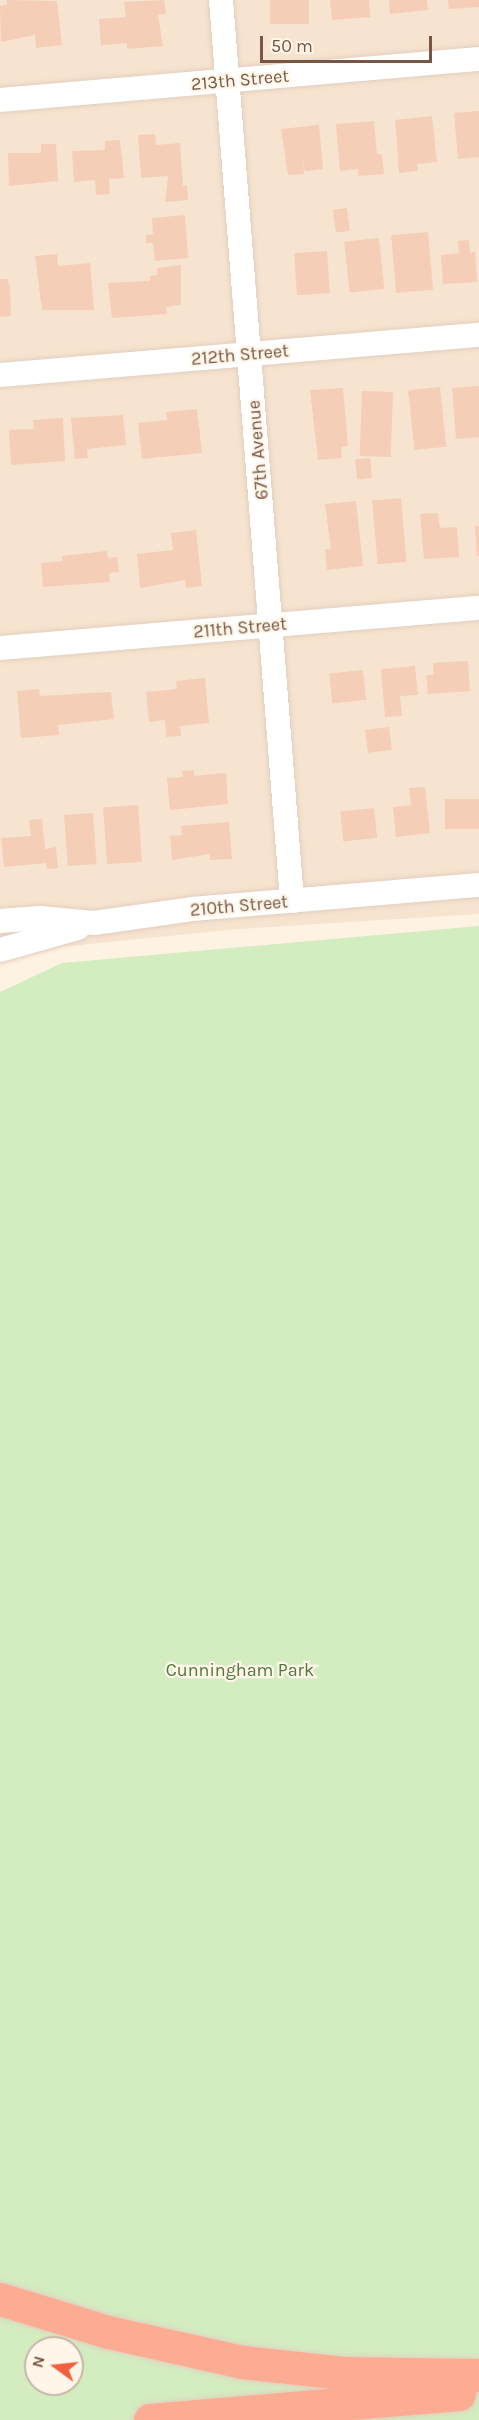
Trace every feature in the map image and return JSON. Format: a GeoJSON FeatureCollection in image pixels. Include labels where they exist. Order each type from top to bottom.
{"type":"FeatureCollection","features":[{"type":"Feature","properties":{"kind":"highway"},"geometry":{"type":"LineString","coordinates":[[0,2299],[108,2332],[242,2362],[343,2373],[479,2375]]}},
{"type":"Feature","properties":{"kind":"highway"},"geometry":{"type":"LineString","coordinates":[[150,2420],[479,2392]]}},
{"type":"Feature","properties":{"kind":"street","name":"67th Avenue"},"geometry":{"type":"LineString","coordinates":[[220,0],[273,625],[292,901]]}},
{"type":"Feature","properties":{"kind":"street","name":"213th Street"},"geometry":{"type":"LineString","coordinates":[[0,100],[479,59]]}},
{"type":"Feature","properties":{"kind":"street","name":"212th Street"},"geometry":{"type":"LineString","coordinates":[[0,375],[479,334]]}},
{"type":"Feature","properties":{"kind":"street","name":"211th Street"},"geometry":{"type":"LineString","coordinates":[[0,648],[479,608]]}},
{"type":"Feature","properties":{"kind":"street","name":"210th Street"},"geometry":{"type":"LineString","coordinates":[[0,921],[40,918],[94,924],[292,901],[479,885]]}},
{"type":"Feature","properties":{"kind":"street"},"geometry":{"type":"LineString","coordinates":[[0,950],[94,924]]}},
{"type":"Feature","properties":{"kind":"shaded area"},"geometry":{"type":"Polygon","coordinates":[[[0,0],[479,0],[479,914],[239,929],[0,953],[0,0]]]}},
{"type":"Feature","properties":{"kind":"green space","name":"Cunningham Park"},"geometry":{"type":"Polygon","coordinates":[[[479,926],[479,2420],[0,2420],[0,992],[62,963],[479,926]]]}},
{"type":"Feature","properties":{"kind":"building"},"geometry":{"type":"Polygon","coordinates":[[[7,0],[57,1],[62,45],[36,48],[35,35],[1,42],[0,6],[7,5],[7,0]]]}},
{"type":"Feature","properties":{"kind":"building"},"geometry":{"type":"Polygon","coordinates":[[[164,0],[166,14],[158,15],[163,46],[127,49],[127,43],[101,45],[99,19],[126,17],[124,2],[164,0]]]}},
{"type":"Feature","properties":{"kind":"building"},"geometry":{"type":"Polygon","coordinates":[[[270,0],[309,0],[309,24],[270,24],[270,0]]]}},
{"type":"Feature","properties":{"kind":"building"},"geometry":{"type":"Polygon","coordinates":[[[330,0],[369,0],[370,17],[332,20],[330,0]]]}},
{"type":"Feature","properties":{"kind":"building"},"geometry":{"type":"Polygon","coordinates":[[[389,0],[427,0],[428,10],[390,14],[389,0]]]}},
{"type":"Feature","properties":{"kind":"building"},"geometry":{"type":"Polygon","coordinates":[[[448,0],[479,0],[479,7],[449,9],[448,0]]]}},
{"type":"Feature","properties":{"kind":"building"},"geometry":{"type":"Polygon","coordinates":[[[479,111],[479,157],[458,159],[454,113],[479,111]]]}},
{"type":"Feature","properties":{"kind":"building"},"geometry":{"type":"Polygon","coordinates":[[[432,116],[437,162],[417,164],[418,171],[399,173],[395,120],[432,116]]]}},
{"type":"Feature","properties":{"kind":"building"},"geometry":{"type":"Polygon","coordinates":[[[374,121],[377,154],[382,154],[384,174],[359,176],[358,169],[340,171],[336,124],[374,121]]]}},
{"type":"Feature","properties":{"kind":"building"},"geometry":{"type":"Polygon","coordinates":[[[319,125],[323,169],[305,171],[303,160],[304,174],[288,175],[281,129],[319,125]]]}},
{"type":"Feature","properties":{"kind":"building"},"geometry":{"type":"Polygon","coordinates":[[[155,134],[156,145],[180,143],[183,186],[187,186],[188,200],[165,202],[168,176],[141,178],[138,135],[155,134]]]}},
{"type":"Feature","properties":{"kind":"building"},"geometry":{"type":"Polygon","coordinates":[[[120,140],[124,178],[109,179],[110,194],[96,195],[95,180],[74,182],[72,151],[105,150],[105,141],[120,140]]]}},
{"type":"Feature","properties":{"kind":"building"},"geometry":{"type":"Polygon","coordinates":[[[41,144],[56,144],[58,181],[9,186],[8,153],[41,153],[41,144]]]}},
{"type":"Feature","properties":{"kind":"building"},"geometry":{"type":"Polygon","coordinates":[[[347,208],[350,231],[336,233],[333,210],[347,208]]]}},
{"type":"Feature","properties":{"kind":"building"},"geometry":{"type":"Polygon","coordinates":[[[185,215],[188,258],[155,261],[153,243],[146,243],[146,235],[153,234],[152,218],[185,215]]]}},
{"type":"Feature","properties":{"kind":"building"},"geometry":{"type":"Polygon","coordinates":[[[428,232],[433,290],[396,293],[391,235],[428,232]]]}},
{"type":"Feature","properties":{"kind":"building"},"geometry":{"type":"Polygon","coordinates":[[[379,238],[384,289],[350,292],[344,242],[379,238]]]}},
{"type":"Feature","properties":{"kind":"building"},"geometry":{"type":"Polygon","coordinates":[[[469,240],[470,253],[475,252],[477,282],[443,284],[441,255],[459,253],[458,241],[469,240]]]}},
{"type":"Feature","properties":{"kind":"building"},"geometry":{"type":"Polygon","coordinates":[[[327,251],[330,293],[297,295],[294,253],[327,251]]]}},
{"type":"Feature","properties":{"kind":"building"},"geometry":{"type":"Polygon","coordinates":[[[57,254],[58,266],[90,263],[94,310],[42,310],[35,256],[57,254]]]}},
{"type":"Feature","properties":{"kind":"building"},"geometry":{"type":"Polygon","coordinates":[[[181,265],[181,305],[166,307],[167,314],[112,318],[108,283],[150,281],[150,276],[157,275],[157,268],[181,265]]]}},
{"type":"Feature","properties":{"kind":"building"},"geometry":{"type":"Polygon","coordinates":[[[0,279],[7,279],[10,287],[11,316],[0,317],[0,279]]]}},
{"type":"Feature","properties":{"kind":"building"},"geometry":{"type":"Polygon","coordinates":[[[479,386],[479,437],[456,439],[452,388],[479,386]]]}},
{"type":"Feature","properties":{"kind":"building"},"geometry":{"type":"Polygon","coordinates":[[[440,387],[446,447],[414,450],[408,390],[440,387]]]}},
{"type":"Feature","properties":{"kind":"building"},"geometry":{"type":"Polygon","coordinates":[[[343,388],[348,446],[341,447],[342,458],[318,460],[310,390],[343,388]]]}},
{"type":"Feature","properties":{"kind":"building"},"geometry":{"type":"Polygon","coordinates":[[[362,391],[393,392],[391,457],[360,456],[362,391]]]}},
{"type":"Feature","properties":{"kind":"building"},"geometry":{"type":"Polygon","coordinates":[[[197,409],[202,453],[142,459],[138,423],[167,420],[166,412],[197,409]]]}},
{"type":"Feature","properties":{"kind":"building"},"geometry":{"type":"Polygon","coordinates":[[[123,415],[126,445],[87,449],[88,458],[75,459],[71,418],[123,415]]]}},
{"type":"Feature","properties":{"kind":"building"},"geometry":{"type":"Polygon","coordinates":[[[63,418],[65,461],[11,465],[9,430],[34,429],[33,420],[63,418]]]}},
{"type":"Feature","properties":{"kind":"building"},"geometry":{"type":"Polygon","coordinates":[[[370,458],[372,478],[357,479],[355,460],[370,458]]]}},
{"type":"Feature","properties":{"kind":"building"},"geometry":{"type":"Polygon","coordinates":[[[401,498],[407,562],[378,564],[372,501],[401,498]]]}},
{"type":"Feature","properties":{"kind":"building"},"geometry":{"type":"Polygon","coordinates":[[[356,501],[363,566],[327,570],[325,549],[331,549],[325,504],[356,501]]]}},
{"type":"Feature","properties":{"kind":"building"},"geometry":{"type":"Polygon","coordinates":[[[438,513],[440,528],[457,527],[459,557],[424,559],[420,514],[438,513]]]}},
{"type":"Feature","properties":{"kind":"building"},"geometry":{"type":"Polygon","coordinates":[[[475,526],[479,526],[479,556],[477,556],[475,526]]]}},
{"type":"Feature","properties":{"kind":"building"},"geometry":{"type":"Polygon","coordinates":[[[196,530],[202,586],[186,588],[185,580],[140,588],[137,554],[173,550],[171,533],[196,530]]]}},
{"type":"Feature","properties":{"kind":"building"},"geometry":{"type":"Polygon","coordinates":[[[107,551],[108,558],[117,557],[119,572],[109,573],[110,582],[43,587],[41,563],[62,561],[62,556],[107,551]]]}},
{"type":"Feature","properties":{"kind":"building"},"geometry":{"type":"Polygon","coordinates":[[[468,661],[470,691],[428,694],[426,675],[434,675],[433,663],[468,661]]]}},
{"type":"Feature","properties":{"kind":"building"},"geometry":{"type":"Polygon","coordinates":[[[415,666],[418,695],[400,696],[402,716],[385,717],[381,669],[415,666]]]}},
{"type":"Feature","properties":{"kind":"building"},"geometry":{"type":"Polygon","coordinates":[[[363,670],[366,700],[332,703],[329,674],[363,670]]]}},
{"type":"Feature","properties":{"kind":"building"},"geometry":{"type":"Polygon","coordinates":[[[205,678],[209,723],[180,726],[181,736],[166,737],[165,720],[149,722],[146,692],[177,689],[176,681],[205,678]]]}},
{"type":"Feature","properties":{"kind":"building"},"geometry":{"type":"Polygon","coordinates":[[[39,689],[40,696],[111,692],[114,719],[58,725],[59,735],[21,738],[17,691],[39,689]]]}},
{"type":"Feature","properties":{"kind":"building"},"geometry":{"type":"Polygon","coordinates":[[[389,727],[392,750],[368,753],[365,730],[389,727]]]}},
{"type":"Feature","properties":{"kind":"building"},"geometry":{"type":"Polygon","coordinates":[[[194,770],[194,776],[226,773],[228,804],[170,810],[167,778],[183,777],[182,771],[194,770]]]}},
{"type":"Feature","properties":{"kind":"building"},"geometry":{"type":"Polygon","coordinates":[[[425,787],[430,833],[396,837],[393,807],[411,805],[409,788],[425,787]]]}},
{"type":"Feature","properties":{"kind":"building"},"geometry":{"type":"Polygon","coordinates":[[[445,799],[479,799],[479,829],[445,829],[445,799]]]}},
{"type":"Feature","properties":{"kind":"building"},"geometry":{"type":"Polygon","coordinates":[[[138,805],[142,862],[107,864],[103,807],[138,805]]]}},
{"type":"Feature","properties":{"kind":"building"},"geometry":{"type":"Polygon","coordinates":[[[374,808],[377,838],[343,841],[340,812],[374,808]]]}},
{"type":"Feature","properties":{"kind":"building"},"geometry":{"type":"Polygon","coordinates":[[[93,813],[97,864],[68,866],[64,815],[93,813]]]}},
{"type":"Feature","properties":{"kind":"building"},"geometry":{"type":"Polygon","coordinates":[[[42,819],[45,849],[56,847],[58,868],[47,869],[46,863],[4,867],[1,838],[31,836],[29,820],[42,819]]]}},
{"type":"Feature","properties":{"kind":"building"},"geometry":{"type":"Polygon","coordinates":[[[229,822],[232,859],[210,860],[210,854],[172,860],[170,836],[182,835],[181,826],[229,822]]]}}]}
